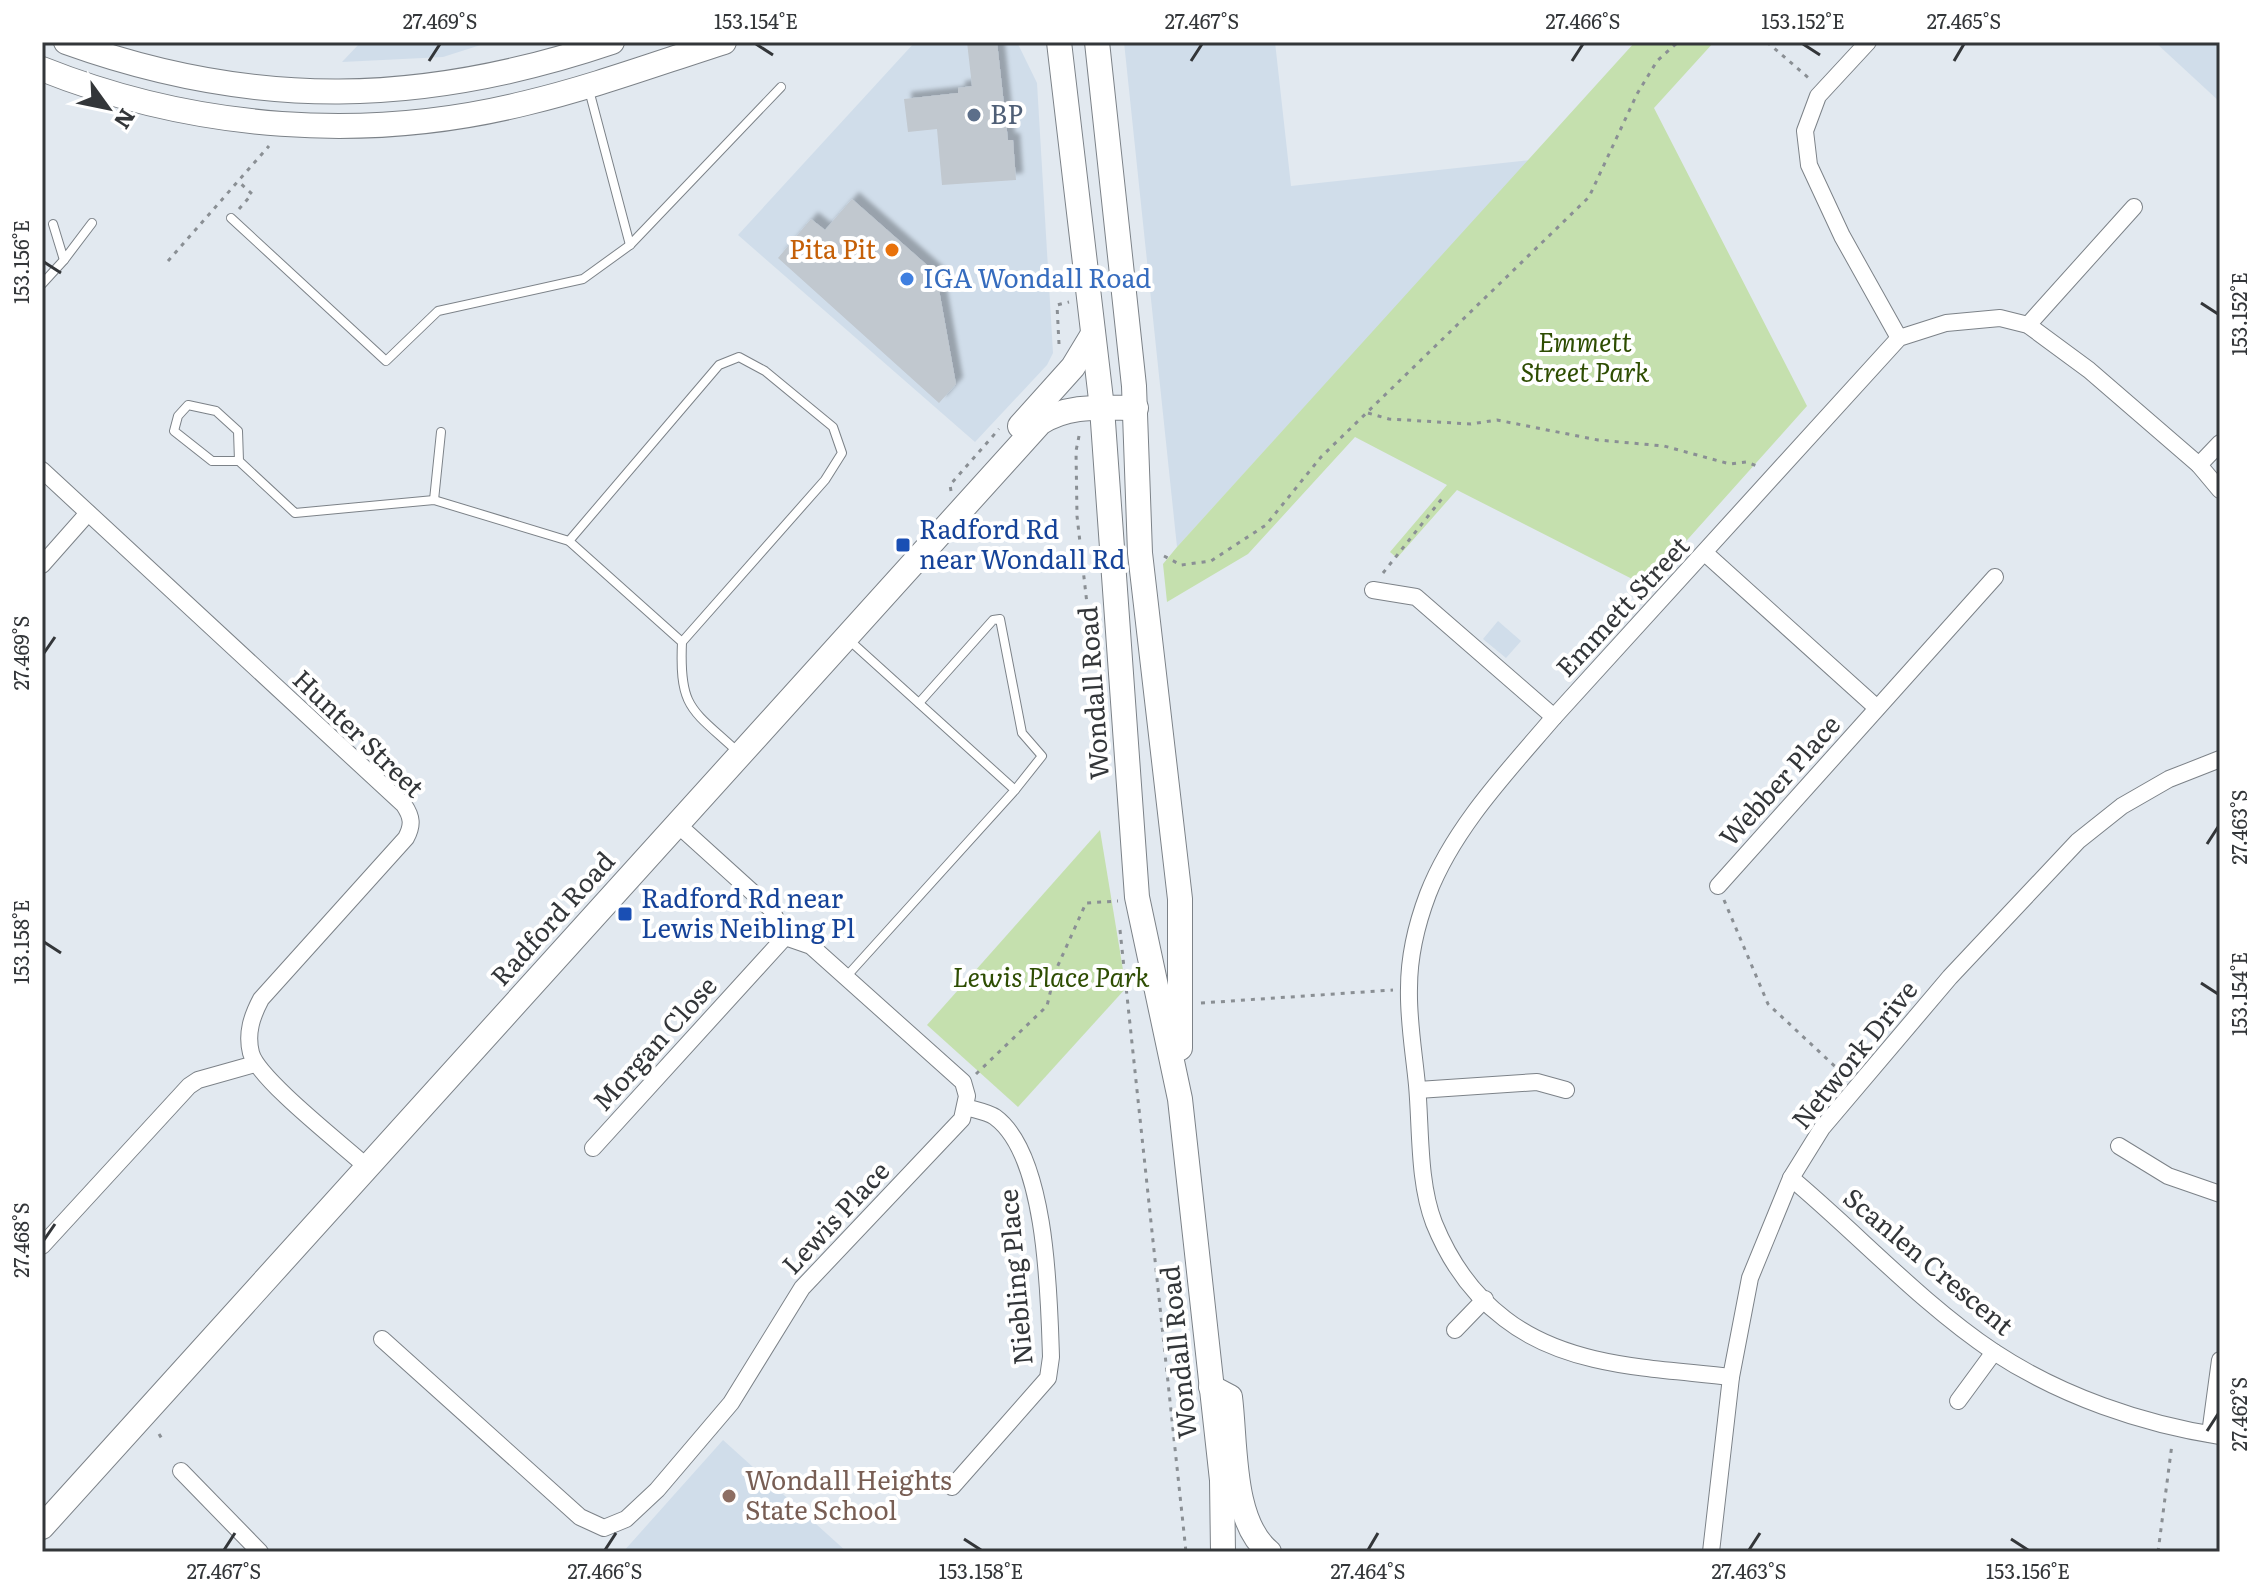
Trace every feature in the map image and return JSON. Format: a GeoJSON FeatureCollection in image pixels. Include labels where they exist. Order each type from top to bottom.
{"type":"FeatureCollection","features":[{"type":"Feature","properties":{"kind":"main road"},"geometry":{"type":"LineString","coordinates":[[66,42],[114,59],[221,84],[326,93],[382,91],[473,81],[532,68],[612,42]]}},
{"type":"Feature","properties":{"kind":"main road"},"geometry":{"type":"LineString","coordinates":[[42,69],[124,97],[182,111],[237,120],[332,127],[429,122],[526,103],[724,42]]}},
{"type":"Feature","properties":{"kind":"main road","name":"Wondall Road"},"geometry":{"type":"LineString","coordinates":[[1097,42],[1136,408],[1140,553],[1180,899],[1180,1099],[1222,1480],[1223,1552]]}},
{"type":"Feature","properties":{"kind":"main road","name":"Wondall Road"},"geometry":{"type":"LineString","coordinates":[[1056,45],[1102,408],[1123,908],[1180,1099]]}},
{"type":"Feature","properties":{"kind":"main road"},"geometry":{"type":"LineString","coordinates":[[1002,465],[1001,447],[1073,367],[1093,334]]}},
{"type":"Feature","properties":{"kind":"main road","name":"Radford Road"},"geometry":{"type":"LineString","coordinates":[[42,1527],[1040,423],[1058,412],[1136,408]]}},
{"type":"Feature","properties":{"kind":"main road"},"geometry":{"type":"LineString","coordinates":[[1123,908],[1157,910],[1180,899]]}},
{"type":"Feature","properties":{"kind":"main road"},"geometry":{"type":"LineString","coordinates":[[1211,1387],[1230,1397],[1244,1519],[1254,1537],[1269,1552]]}},
{"type":"Feature","properties":{"kind":"street"},"geometry":{"type":"LineString","coordinates":[[1868,42],[1823,90],[1805,131],[1809,165],[1842,236],[1899,338],[1946,323],[2000,318],[2028,325],[2089,370],[2199,465],[2220,490]]}},
{"type":"Feature","properties":{"kind":"street"},"geometry":{"type":"LineString","coordinates":[[2028,325],[2134,207]]}},
{"type":"Feature","properties":{"kind":"street","name":"Emmett Street"},"geometry":{"type":"LineString","coordinates":[[1731,1377],[1579,1357],[1506,1320],[1467,1282],[1448,1253],[1433,1220],[1425,1180],[1408,989],[1415,940],[1428,895],[1447,854],[1499,782],[1554,717],[1899,338]]}},
{"type":"Feature","properties":{"kind":"street"},"geometry":{"type":"LineString","coordinates":[[2199,465],[2220,443]]}},
{"type":"Feature","properties":{"kind":"street","name":"Hunter Street"},"geometry":{"type":"LineString","coordinates":[[42,470],[404,805],[411,816],[411,828],[406,838],[261,999],[249,1032],[255,1064]]}},
{"type":"Feature","properties":{"kind":"street"},"geometry":{"type":"LineString","coordinates":[[42,565],[88,513]]}},
{"type":"Feature","properties":{"kind":"street","name":"Webber Place"},"geometry":{"type":"LineString","coordinates":[[1705,553],[1877,708]]}},
{"type":"Feature","properties":{"kind":"street","name":"Webber Place"},"geometry":{"type":"LineString","coordinates":[[1718,886],[1995,577]]}},
{"type":"Feature","properties":{"kind":"street"},"geometry":{"type":"LineString","coordinates":[[1373,590],[1416,597],[1554,717]]}},
{"type":"Feature","properties":{"kind":"street","name":"Network Drive"},"geometry":{"type":"LineString","coordinates":[[1711,1552],[1731,1377],[1750,1278],[1791,1178],[1822,1128],[1950,977],[2078,841],[2122,806],[2157,785],[2220,759]]}},
{"type":"Feature","properties":{"kind":"street"},"geometry":{"type":"LineString","coordinates":[[677,824],[771,909],[785,937],[811,946],[963,1082],[966,1107]]}},
{"type":"Feature","properties":{"kind":"street","name":"Morgan Close"},"geometry":{"type":"LineString","coordinates":[[593,1148],[785,937]]}},
{"type":"Feature","properties":{"kind":"street"},"geometry":{"type":"LineString","coordinates":[[42,1246],[189,1086],[198,1080],[255,1064],[367,1167]]}},
{"type":"Feature","properties":{"kind":"street"},"geometry":{"type":"LineString","coordinates":[[1418,1090],[1537,1082],[1566,1090]]}},
{"type":"Feature","properties":{"kind":"street","name":"Lewis Place"},"geometry":{"type":"LineString","coordinates":[[382,1339],[580,1517],[604,1528],[626,1519],[657,1490],[731,1403],[802,1288],[957,1125],[966,1107]]}},
{"type":"Feature","properties":{"kind":"street","name":"Niebling Place"},"geometry":{"type":"LineString","coordinates":[[952,1487],[1048,1378],[1051,1357],[1038,1200],[1027,1162],[1010,1131],[993,1116],[966,1107]]}},
{"type":"Feature","properties":{"kind":"street"},"geometry":{"type":"LineString","coordinates":[[2119,1146],[2168,1176],[2220,1194]]}},
{"type":"Feature","properties":{"kind":"street","name":"Scanlen Crescent"},"geometry":{"type":"LineString","coordinates":[[1791,1178],[1953,1321],[1994,1352],[2055,1388],[2174,1429],[2215,1435]]}},
{"type":"Feature","properties":{"kind":"street"},"geometry":{"type":"LineString","coordinates":[[1455,1330],[1485,1299]]}},
{"type":"Feature","properties":{"kind":"street"},"geometry":{"type":"LineString","coordinates":[[1958,1401],[1994,1352]]}},
{"type":"Feature","properties":{"kind":"street"},"geometry":{"type":"LineString","coordinates":[[2215,1435],[2220,1360]]}},
{"type":"Feature","properties":{"kind":"street"},"geometry":{"type":"LineString","coordinates":[[181,1471],[260,1552]]}},
{"type":"Feature","properties":{"kind":"lane"},"geometry":{"type":"LineString","coordinates":[[587,86],[630,245]]}},
{"type":"Feature","properties":{"kind":"lane"},"geometry":{"type":"LineString","coordinates":[[231,218],[386,361],[438,311],[583,279],[630,245],[781,87]]}},
{"type":"Feature","properties":{"kind":"lane"},"geometry":{"type":"LineString","coordinates":[[42,284],[92,223]]}},
{"type":"Feature","properties":{"kind":"lane"},"geometry":{"type":"LineString","coordinates":[[53,224],[64,260]]}},
{"type":"Feature","properties":{"kind":"lane"},"geometry":{"type":"LineString","coordinates":[[569,541],[719,365],[739,357],[765,371],[833,427],[842,453],[825,480],[682,642],[680,681],[685,698],[739,753]]}},
{"type":"Feature","properties":{"kind":"lane"},"geometry":{"type":"LineString","coordinates":[[239,461],[238,431],[216,411],[188,405],[178,416],[174,431],[212,461],[239,461],[295,513],[434,500],[569,541],[682,642]]}},
{"type":"Feature","properties":{"kind":"lane"},"geometry":{"type":"LineString","coordinates":[[434,500],[441,432]]}},
{"type":"Feature","properties":{"kind":"lane"},"geometry":{"type":"LineString","coordinates":[[846,977],[1042,756],[1022,733],[1000,619],[993,620],[919,703]]}},
{"type":"Feature","properties":{"kind":"lane"},"geometry":{"type":"LineString","coordinates":[[846,636],[1015,790]]}},
{"type":"Feature","properties":{"kind":"path"},"geometry":{"type":"LineString","coordinates":[[1158,553],[1181,565],[1211,561],[1266,525],[1321,457],[1589,197],[1637,94],[1657,61],[1678,42]]}},
{"type":"Feature","properties":{"kind":"path"},"geometry":{"type":"LineString","coordinates":[[1767,42],[1823,90]]}},
{"type":"Feature","properties":{"kind":"path"},"geometry":{"type":"LineString","coordinates":[[168,261],[240,183],[269,146]]}},
{"type":"Feature","properties":{"kind":"path"},"geometry":{"type":"LineString","coordinates":[[231,218],[252,194],[240,183]]}},
{"type":"Feature","properties":{"kind":"path"},"geometry":{"type":"LineString","coordinates":[[1368,413],[1389,419],[1471,424],[1497,420],[1623,444],[1664,446],[1730,464],[1757,464]]}},
{"type":"Feature","properties":{"kind":"path"},"geometry":{"type":"LineString","coordinates":[[1079,436],[1076,451],[1077,516],[1102,729]]}},
{"type":"Feature","properties":{"kind":"path"},"geometry":{"type":"LineString","coordinates":[[1373,590],[1393,558],[1444,496]]}},
{"type":"Feature","properties":{"kind":"path"},"geometry":{"type":"LineString","coordinates":[[1718,886],[1768,1004],[1841,1072]]}},
{"type":"Feature","properties":{"kind":"path"},"geometry":{"type":"LineString","coordinates":[[1117,887],[1123,908],[1186,1552]]}},
{"type":"Feature","properties":{"kind":"path"},"geometry":{"type":"LineString","coordinates":[[963,1082],[987,1064],[1047,1006],[1055,972],[1086,903],[1123,908]]}},
{"type":"Feature","properties":{"kind":"path"},"geometry":{"type":"LineString","coordinates":[[1200,1003],[1408,989]]}},
{"type":"Feature","properties":{"kind":"path"},"geometry":{"type":"LineString","coordinates":[[2158,1552],[2174,1429]]}},
{"type":"Feature","properties":{"kind":"path"},"geometry":{"type":"LineString","coordinates":[[159,1434],[164,1442]]}},
{"type":"Feature","properties":{"kind":"shaded area"},"geometry":{"type":"Polygon","coordinates":[[[361,42],[490,42],[443,57],[342,62],[361,42]]]}},
{"type":"Feature","properties":{"kind":"shaded area"},"geometry":{"type":"Polygon","coordinates":[[[915,42],[1017,42],[1037,83],[1053,353],[1047,365],[975,442],[738,235],[915,42]]]}},
{"type":"Feature","properties":{"kind":"shaded area"},"geometry":{"type":"Polygon","coordinates":[[[1124,42],[1275,42],[1291,186],[1530,160],[1177,547],[1124,42]]]}},
{"type":"Feature","properties":{"kind":"shaded area"},"geometry":{"type":"Polygon","coordinates":[[[2155,42],[2220,42],[2220,102],[2155,42]]]}},
{"type":"Feature","properties":{"kind":"shaded area"},"geometry":{"type":"Polygon","coordinates":[[[1498,621],[1521,641],[1506,658],[1483,639],[1498,621]]]}},
{"type":"Feature","properties":{"kind":"shaded area","name":"Wondall Heights State School"},"geometry":{"type":"Polygon","coordinates":[[[723,1440],[847,1552],[623,1552],[723,1440]]]}},
{"type":"Feature","properties":{"kind":"green space","name":"Emmett Street Park"},"geometry":{"type":"Polygon","coordinates":[[[1635,42],[1714,42],[1654,108],[1807,406],[1646,586],[1457,490],[1397,558],[1390,552],[1447,485],[1355,437],[1248,554],[1167,602],[1163,564],[1177,547],[1635,42]]]}},
{"type":"Feature","properties":{"kind":"green space","name":"Lewis Place Park"},"geometry":{"type":"Polygon","coordinates":[[[1100,830],[1126,988],[1018,1107],[927,1025],[1100,830]]]}},
{"type":"Feature","properties":{"kind":"building"},"geometry":{"type":"Polygon","coordinates":[[[967,42],[997,42],[1008,140],[1013,140],[1016,180],[942,185],[937,129],[908,132],[904,99],[958,93],[958,88],[972,86],[967,42]]]}},
{"type":"Feature","properties":{"kind":"building"},"geometry":{"type":"Polygon","coordinates":[[[852,199],[936,273],[956,384],[939,403],[778,258],[811,219],[825,230],[852,199]]]}},
{"type":"Feature","properties":{"kind":"place","name":"BP"},"geometry":{"type":"Point","coordinates":[974,115]}},
{"type":"Feature","properties":{"kind":"place","name":"Pita Pit"},"geometry":{"type":"Point","coordinates":[892,250]}},
{"type":"Feature","properties":{"kind":"place","name":"IGA Wondall Road"},"geometry":{"type":"Point","coordinates":[907,279]}},
{"type":"Feature","properties":{"kind":"place","name":"Radford Rd near Wondall Rd"},"geometry":{"type":"Point","coordinates":[903,545]}},
{"type":"Feature","properties":{"kind":"place","name":"Radford Rd near Lewis Neibling Pl"},"geometry":{"type":"Point","coordinates":[625,914]}},
{"type":"Feature","properties":{"kind":"place","name":"Wondall Heights State School"},"geometry":{"type":"Point","coordinates":[729,1496]}}]}
